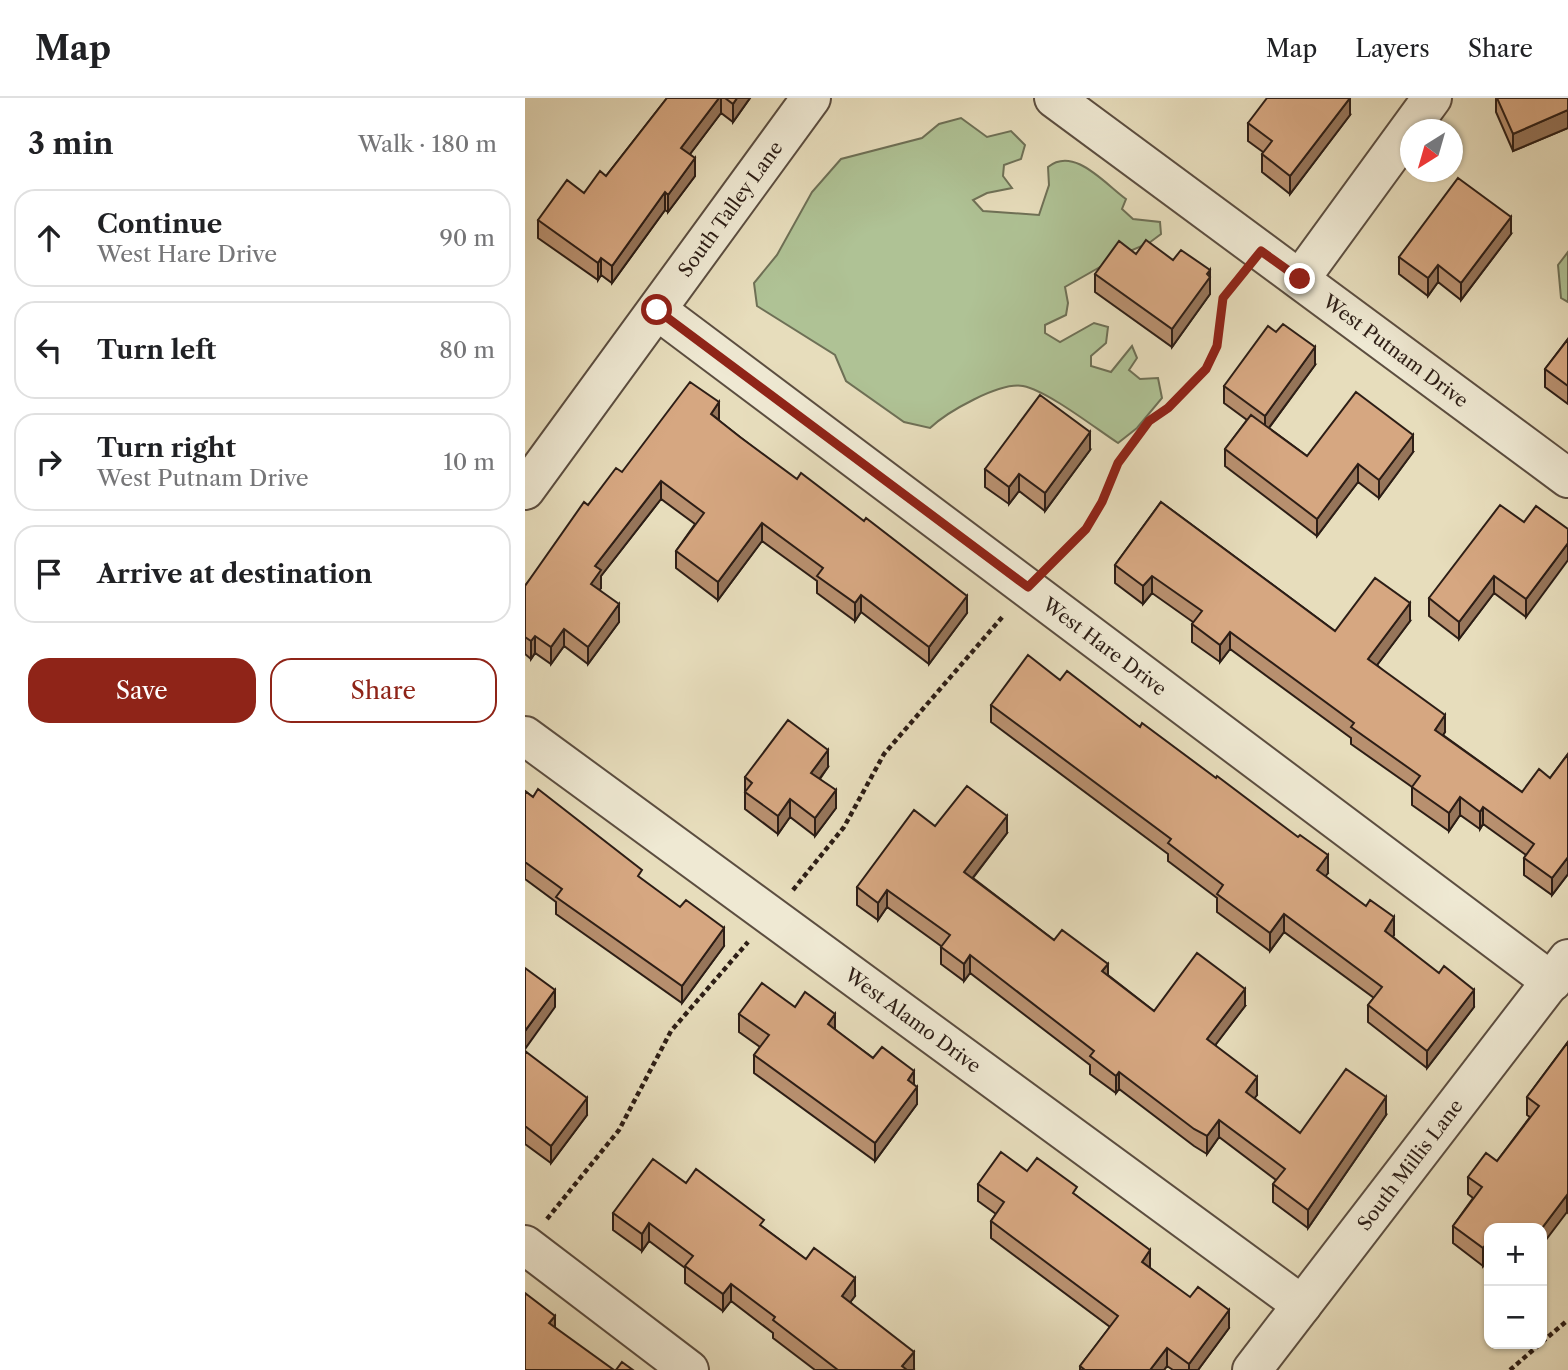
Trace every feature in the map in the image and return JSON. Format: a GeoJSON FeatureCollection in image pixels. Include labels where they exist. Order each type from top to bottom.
{"type":"FeatureCollection","features":[{"type":"Feature","properties":{"kind":"street","name":"South Talley Lane"},"geometry":{"type":"LineString","coordinates":[[525,490],[811,98]]}},
{"type":"Feature","properties":{"kind":"street","name":"West Putnam Drive"},"geometry":{"type":"LineString","coordinates":[[1054,98],[1568,478]]}},
{"type":"Feature","properties":{"kind":"street"},"geometry":{"type":"LineString","coordinates":[[1300,279],[1431,98]]}},
{"type":"Feature","properties":{"kind":"street","name":"West Hare Drive"},"geometry":{"type":"LineString","coordinates":[[657,310],[1028,587],[1560,970]]}},
{"type":"Feature","properties":{"kind":"street","name":"West Alamo Drive"},"geometry":{"type":"LineString","coordinates":[[525,736],[1302,1305]]}},
{"type":"Feature","properties":{"kind":"street","name":"South Millis Lane"},"geometry":{"type":"LineString","coordinates":[[1252,1370],[1560,970]]}},
{"type":"Feature","properties":{"kind":"street"},"geometry":{"type":"LineString","coordinates":[[535,1233],[689,1370]]}},
{"type":"Feature","properties":{"kind":"path"},"geometry":{"type":"LineString","coordinates":[[535,1233],[564,1202],[618,1130],[671,1031],[770,917],[843,827],[884,754],[1028,587],[1086,529],[1102,502],[1118,463],[1149,421],[1168,408],[1206,369],[1217,346],[1223,298],[1261,251]]}},
{"type":"Feature","properties":{"kind":"path"},"geometry":{"type":"LineString","coordinates":[[1547,1338],[1568,1320]]}},
{"type":"Feature","properties":{"kind":"path"},"geometry":{"type":"LineString","coordinates":[[1510,1370],[1534,1349]]}},
{"type":"Feature","properties":{"kind":"green space"},"geometry":{"type":"Polygon","coordinates":[[[961,118],[987,137],[1011,131],[1025,145],[1021,159],[1004,165],[1003,176],[1012,188],[987,193],[973,200],[983,211],[1039,215],[1049,185],[1048,167],[1068,161],[1089,169],[1126,199],[1122,209],[1133,219],[1160,222],[1161,234],[1149,243],[1123,254],[1065,287],[1068,303],[1066,315],[1045,325],[1045,333],[1060,342],[1094,323],[1108,327],[1106,343],[1091,356],[1091,366],[1111,372],[1132,346],[1137,358],[1129,370],[1140,379],[1158,378],[1162,398],[1137,428],[1118,443],[1058,402],[1023,386],[988,393],[948,414],[930,428],[904,422],[846,381],[835,355],[757,306],[754,283],[777,255],[812,192],[841,159],[922,138],[939,124],[961,118]]]}},
{"type":"Feature","properties":{"kind":"green space"},"geometry":{"type":"Polygon","coordinates":[[[1568,252],[1568,302],[1561,298],[1558,265],[1568,252]]]}},
{"type":"Feature","properties":{"kind":"building"},"geometry":{"type":"Polygon","coordinates":[[[667,98],[719,98],[681,148],[695,158],[668,195],[665,192],[612,266],[601,258],[598,263],[538,220],[567,180],[584,193],[600,171],[606,176],[667,98]]]}},
{"type":"Feature","properties":{"kind":"building"},"geometry":{"type":"Polygon","coordinates":[[[725,98],[737,98],[733,104],[725,98]]]}},
{"type":"Feature","properties":{"kind":"building"},"geometry":{"type":"Polygon","coordinates":[[[1267,98],[1350,98],[1290,176],[1262,154],[1272,141],[1248,123],[1267,98]]]}},
{"type":"Feature","properties":{"kind":"building"},"geometry":{"type":"Polygon","coordinates":[[[1497,98],[1568,98],[1568,110],[1513,134],[1497,98]]]}},
{"type":"Feature","properties":{"kind":"building"},"geometry":{"type":"Polygon","coordinates":[[[1455,182],[1463,182],[1511,217],[1461,283],[1438,265],[1428,278],[1399,257],[1455,182]]]}},
{"type":"Feature","properties":{"kind":"building"},"geometry":{"type":"Polygon","coordinates":[[[1146,240],[1173,260],[1181,250],[1210,270],[1207,274],[1210,277],[1172,329],[1095,274],[1119,241],[1136,254],[1146,240]]]}},
{"type":"Feature","properties":{"kind":"building"},"geometry":{"type":"Polygon","coordinates":[[[1283,324],[1315,347],[1265,416],[1224,386],[1268,326],[1276,332],[1283,324]]]}},
{"type":"Feature","properties":{"kind":"building"},"geometry":{"type":"Polygon","coordinates":[[[1568,339],[1568,386],[1545,369],[1568,339]]]}},
{"type":"Feature","properties":{"kind":"building"},"geometry":{"type":"Polygon","coordinates":[[[690,382],[719,402],[711,414],[740,437],[797,479],[801,473],[864,521],[866,518],[967,596],[929,647],[861,595],[855,603],[817,576],[823,568],[762,523],[718,582],[676,551],[704,513],[661,481],[595,566],[601,570],[591,584],[619,604],[588,647],[564,629],[551,647],[535,636],[531,641],[525,637],[525,586],[584,502],[588,505],[616,468],[622,472],[690,382]]]}},
{"type":"Feature","properties":{"kind":"building"},"geometry":{"type":"Polygon","coordinates":[[[1356,392],[1413,435],[1379,480],[1358,464],[1317,519],[1225,449],[1251,415],[1307,456],[1356,392]]]}},
{"type":"Feature","properties":{"kind":"building"},"geometry":{"type":"Polygon","coordinates":[[[1040,395],[1090,432],[1045,493],[1019,474],[1009,487],[985,469],[1040,395]]]}},
{"type":"Feature","properties":{"kind":"building"},"geometry":{"type":"Polygon","coordinates":[[[1161,502],[1335,631],[1375,578],[1410,603],[1368,659],[1445,715],[1435,730],[1522,792],[1539,769],[1550,778],[1568,754],[1568,857],[1552,878],[1524,858],[1534,844],[1483,807],[1480,812],[1460,797],[1449,813],[1412,787],[1420,776],[1351,727],[1354,723],[1230,632],[1220,645],[1192,624],[1202,611],[1152,576],[1143,586],[1115,565],[1161,502]]]}},
{"type":"Feature","properties":{"kind":"building"},"geometry":{"type":"Polygon","coordinates":[[[1500,505],[1524,522],[1536,506],[1568,529],[1568,543],[1526,599],[1494,576],[1459,622],[1429,598],[1500,505]]]}},
{"type":"Feature","properties":{"kind":"building"},"geometry":{"type":"Polygon","coordinates":[[[1028,655],[1060,680],[1067,671],[1140,727],[1142,723],[1298,837],[1300,835],[1328,855],[1317,870],[1366,906],[1370,900],[1394,917],[1385,931],[1439,973],[1444,966],[1474,990],[1427,1051],[1368,1005],[1382,987],[1284,914],[1270,933],[1217,894],[1223,885],[1168,843],[1171,839],[991,705],[1028,655]]]}},
{"type":"Feature","properties":{"kind":"building"},"geometry":{"type":"Polygon","coordinates":[[[788,720],[828,750],[811,773],[836,790],[815,818],[790,799],[778,816],[745,792],[752,783],[745,777],[788,720]]]}},
{"type":"Feature","properties":{"kind":"building"},"geometry":{"type":"Polygon","coordinates":[[[967,786],[1007,816],[964,872],[1054,940],[1062,930],[1108,964],[1102,971],[1154,1011],[1197,953],[1245,989],[1207,1039],[1257,1077],[1246,1092],[1300,1133],[1346,1069],[1386,1097],[1308,1210],[1273,1184],[1285,1169],[1219,1120],[1207,1136],[1194,1129],[1119,1072],[1116,1076],[1090,1056],[1094,1051],[970,955],[964,964],[941,947],[950,935],[887,890],[878,903],[857,887],[914,810],[935,826],[967,786]]]}},
{"type":"Feature","properties":{"kind":"building"},"geometry":{"type":"Polygon","coordinates":[[[538,789],[642,870],[638,876],[680,907],[686,900],[724,928],[682,986],[556,897],[562,889],[525,862],[525,791],[533,797],[538,789]]]}},
{"type":"Feature","properties":{"kind":"building"},"geometry":{"type":"Polygon","coordinates":[[[525,968],[555,990],[525,1031],[525,968]]]}},
{"type":"Feature","properties":{"kind":"building"},"geometry":{"type":"Polygon","coordinates":[[[762,983],[795,1007],[805,992],[835,1014],[828,1024],[873,1058],[882,1047],[914,1071],[908,1080],[917,1087],[875,1143],[754,1055],[769,1035],[739,1014],[762,983]]]}},
{"type":"Feature","properties":{"kind":"building"},"geometry":{"type":"Polygon","coordinates":[[[1568,1042],[1568,1196],[1546,1223],[1484,1223],[1483,1248],[1453,1226],[1482,1187],[1468,1177],[1486,1153],[1497,1161],[1539,1106],[1527,1097],[1568,1042]]]}},
{"type":"Feature","properties":{"kind":"building"},"geometry":{"type":"Polygon","coordinates":[[[525,1051],[587,1098],[551,1146],[525,1126],[525,1051]]]}},
{"type":"Feature","properties":{"kind":"building"},"geometry":{"type":"Polygon","coordinates":[[[1001,1152],[1027,1171],[1037,1158],[1077,1187],[1073,1193],[1150,1250],[1142,1262],[1190,1297],[1198,1287],[1229,1310],[1189,1364],[1167,1348],[1150,1370],[1085,1370],[1080,1366],[1118,1316],[991,1221],[1004,1202],[978,1184],[1001,1152]]]}},
{"type":"Feature","properties":{"kind":"building"},"geometry":{"type":"Polygon","coordinates":[[[653,1159],[686,1183],[696,1169],[764,1220],[760,1225],[806,1259],[814,1248],[855,1278],[842,1296],[914,1352],[902,1366],[907,1370],[838,1370],[731,1284],[723,1294],[685,1266],[693,1256],[649,1223],[642,1234],[613,1213],[653,1159]]]}},
{"type":"Feature","properties":{"kind":"building"},"geometry":{"type":"Polygon","coordinates":[[[525,1293],[555,1316],[549,1323],[614,1370],[525,1370],[525,1293]]]}},
{"type":"Feature","properties":{"kind":"building"},"geometry":{"type":"Polygon","coordinates":[[[622,1362],[633,1370],[616,1370],[622,1362]]]}},
{"type":"Feature","properties":{"kind":"route"},"geometry":{"type":"LineString","coordinates":[[657,310],[1028,587],[1086,529],[1102,502],[1118,463],[1149,421],[1168,408],[1206,369],[1217,346],[1223,298],[1261,251],[1300,279]]}}]}
